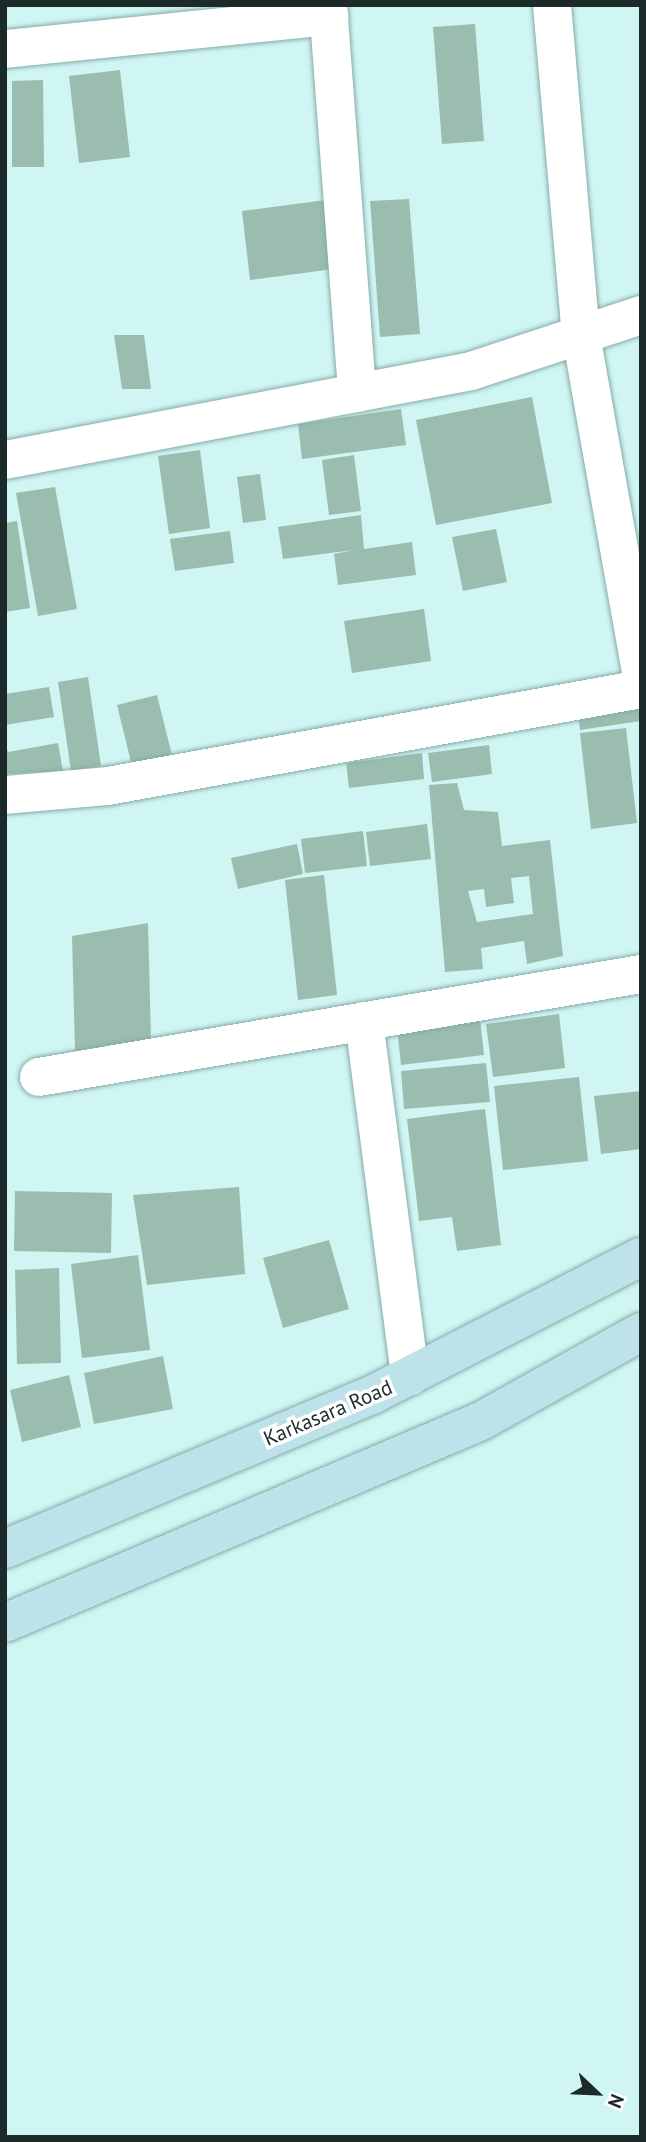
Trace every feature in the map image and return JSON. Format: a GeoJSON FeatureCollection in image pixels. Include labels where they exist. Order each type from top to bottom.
{"type":"FeatureCollection","features":[{"type":"Feature","properties":{"kind":"main road","name":"Karkasara Road"},"geometry":{"type":"LineString","coordinates":[[5,1549],[411,1376],[641,1257]]}},
{"type":"Feature","properties":{"kind":"main road"},"geometry":{"type":"LineString","coordinates":[[5,1623],[481,1421],[641,1332]]}},
{"type":"Feature","properties":{"kind":"street"},"geometry":{"type":"LineString","coordinates":[[552,5],[581,335],[641,673]]}},
{"type":"Feature","properties":{"kind":"street"},"geometry":{"type":"LineString","coordinates":[[5,50],[329,11],[357,393]]}},
{"type":"Feature","properties":{"kind":"street"},"geometry":{"type":"LineString","coordinates":[[5,460],[471,371],[641,315]]}},
{"type":"Feature","properties":{"kind":"street"},"geometry":{"type":"LineString","coordinates":[[5,795],[108,786],[641,689]]}},
{"type":"Feature","properties":{"kind":"street"},"geometry":{"type":"LineString","coordinates":[[39,1076],[641,974]]}},
{"type":"Feature","properties":{"kind":"street"},"geometry":{"type":"LineString","coordinates":[[364,1021],[411,1376]]}},
{"type":"Feature","properties":{"kind":"building"},"geometry":{"type":"Polygon","coordinates":[[[475,24],[484,141],[442,144],[433,27],[475,24]]]}},
{"type":"Feature","properties":{"kind":"building"},"geometry":{"type":"Polygon","coordinates":[[[120,70],[130,157],[79,163],[69,76],[120,70]]]}},
{"type":"Feature","properties":{"kind":"building"},"geometry":{"type":"Polygon","coordinates":[[[43,80],[44,167],[12,167],[12,81],[43,80]]]}},
{"type":"Feature","properties":{"kind":"building"},"geometry":{"type":"Polygon","coordinates":[[[409,199],[420,334],[380,337],[370,201],[409,199]]]}},
{"type":"Feature","properties":{"kind":"building"},"geometry":{"type":"Polygon","coordinates":[[[326,200],[334,269],[250,280],[242,211],[326,200]]]}},
{"type":"Feature","properties":{"kind":"building"},"geometry":{"type":"Polygon","coordinates":[[[114,335],[144,335],[151,389],[122,389],[114,335]]]}},
{"type":"Feature","properties":{"kind":"building"},"geometry":{"type":"Polygon","coordinates":[[[532,397],[552,503],[436,525],[416,420],[532,397]]]}},
{"type":"Feature","properties":{"kind":"building"},"geometry":{"type":"Polygon","coordinates":[[[401,409],[406,445],[302,459],[298,424],[401,409]]]}},
{"type":"Feature","properties":{"kind":"building"},"geometry":{"type":"Polygon","coordinates":[[[200,450],[210,528],[169,534],[158,456],[200,450]]]}},
{"type":"Feature","properties":{"kind":"building"},"geometry":{"type":"Polygon","coordinates":[[[354,455],[361,511],[329,515],[322,460],[354,455]]]}},
{"type":"Feature","properties":{"kind":"building"},"geometry":{"type":"Polygon","coordinates":[[[260,474],[266,520],[243,523],[237,477],[260,474]]]}},
{"type":"Feature","properties":{"kind":"building"},"geometry":{"type":"Polygon","coordinates":[[[55,487],[77,609],[38,616],[16,493],[55,487]]]}},
{"type":"Feature","properties":{"kind":"building"},"geometry":{"type":"Polygon","coordinates":[[[361,515],[364,549],[412,542],[416,575],[338,585],[334,554],[354,550],[283,559],[278,527],[361,515]]]}},
{"type":"Feature","properties":{"kind":"building"},"geometry":{"type":"Polygon","coordinates":[[[17,521],[30,608],[5,612],[5,523],[17,521]]]}},
{"type":"Feature","properties":{"kind":"building"},"geometry":{"type":"Polygon","coordinates":[[[496,529],[507,582],[463,591],[452,537],[496,529]]]}},
{"type":"Feature","properties":{"kind":"building"},"geometry":{"type":"Polygon","coordinates":[[[230,531],[234,563],[175,571],[170,539],[230,531]]]}},
{"type":"Feature","properties":{"kind":"building"},"geometry":{"type":"Polygon","coordinates":[[[424,609],[431,661],[352,673],[344,621],[424,609]]]}},
{"type":"Feature","properties":{"kind":"building"},"geometry":{"type":"Polygon","coordinates":[[[88,677],[101,766],[71,771],[58,682],[88,677]]]}},
{"type":"Feature","properties":{"kind":"building"},"geometry":{"type":"Polygon","coordinates":[[[49,687],[54,717],[5,725],[5,694],[49,687]]]}},
{"type":"Feature","properties":{"kind":"building"},"geometry":{"type":"Polygon","coordinates":[[[157,695],[172,755],[132,766],[117,705],[157,695]]]}},
{"type":"Feature","properties":{"kind":"building"},"geometry":{"type":"Polygon","coordinates":[[[641,697],[641,721],[580,730],[577,705],[641,697]]]}},
{"type":"Feature","properties":{"kind":"building"},"geometry":{"type":"Polygon","coordinates":[[[626,728],[637,823],[591,829],[580,733],[626,728]]]}},
{"type":"Feature","properties":{"kind":"building"},"geometry":{"type":"Polygon","coordinates":[[[58,743],[63,771],[5,774],[5,744],[8,752],[58,743]]]}},
{"type":"Feature","properties":{"kind":"building"},"geometry":{"type":"Polygon","coordinates":[[[489,745],[492,774],[432,782],[428,753],[489,745]]]}},
{"type":"Feature","properties":{"kind":"building"},"geometry":{"type":"Polygon","coordinates":[[[422,753],[424,779],[349,788],[346,763],[422,753]]]}},
{"type":"Feature","properties":{"kind":"building"},"geometry":{"type":"Polygon","coordinates":[[[457,783],[464,810],[498,812],[502,846],[550,840],[563,956],[527,964],[524,941],[481,948],[483,969],[445,972],[429,785],[457,783]],[[529,876],[511,878],[514,903],[486,907],[484,889],[468,891],[477,922],[533,914],[529,876]]]}},
{"type":"Feature","properties":{"kind":"building"},"geometry":{"type":"Polygon","coordinates":[[[427,824],[431,859],[370,866],[366,832],[427,824]]]}},
{"type":"Feature","properties":{"kind":"building"},"geometry":{"type":"Polygon","coordinates":[[[363,831],[367,866],[305,873],[301,839],[363,831]]]}},
{"type":"Feature","properties":{"kind":"building"},"geometry":{"type":"Polygon","coordinates":[[[297,844],[303,874],[238,889],[231,858],[297,844]]]}},
{"type":"Feature","properties":{"kind":"building"},"geometry":{"type":"Polygon","coordinates":[[[324,875],[337,995],[298,1000],[285,880],[324,875]]]}},
{"type":"Feature","properties":{"kind":"building"},"geometry":{"type":"Polygon","coordinates":[[[148,923],[151,1039],[75,1051],[72,936],[148,923]]]}},
{"type":"Feature","properties":{"kind":"building"},"geometry":{"type":"Polygon","coordinates":[[[559,1014],[565,1068],[493,1077],[486,1024],[559,1014]]]}},
{"type":"Feature","properties":{"kind":"building"},"geometry":{"type":"Polygon","coordinates":[[[480,1018],[484,1055],[401,1065],[397,1028],[480,1018]]]}},
{"type":"Feature","properties":{"kind":"building"},"geometry":{"type":"Polygon","coordinates":[[[486,1063],[490,1102],[404,1109],[401,1071],[486,1063]]]}},
{"type":"Feature","properties":{"kind":"building"},"geometry":{"type":"Polygon","coordinates":[[[579,1077],[588,1161],[503,1170],[494,1086],[579,1077]]]}},
{"type":"Feature","properties":{"kind":"building"},"geometry":{"type":"Polygon","coordinates":[[[641,1091],[641,1149],[601,1154],[594,1096],[641,1091]]]}},
{"type":"Feature","properties":{"kind":"building"},"geometry":{"type":"Polygon","coordinates":[[[485,1109],[501,1245],[457,1251],[452,1217],[419,1221],[407,1119],[485,1109]]]}},
{"type":"Feature","properties":{"kind":"building"},"geometry":{"type":"Polygon","coordinates":[[[239,1187],[245,1274],[147,1285],[133,1195],[239,1187]]]}},
{"type":"Feature","properties":{"kind":"building"},"geometry":{"type":"Polygon","coordinates":[[[15,1191],[112,1193],[111,1253],[14,1251],[15,1191]]]}},
{"type":"Feature","properties":{"kind":"building"},"geometry":{"type":"Polygon","coordinates":[[[329,1240],[349,1309],[283,1328],[263,1258],[329,1240]]]}},
{"type":"Feature","properties":{"kind":"building"},"geometry":{"type":"Polygon","coordinates":[[[138,1255],[150,1350],[82,1358],[71,1264],[138,1255]]]}},
{"type":"Feature","properties":{"kind":"building"},"geometry":{"type":"Polygon","coordinates":[[[59,1268],[61,1363],[17,1364],[15,1270],[59,1268]]]}},
{"type":"Feature","properties":{"kind":"building"},"geometry":{"type":"Polygon","coordinates":[[[163,1356],[173,1409],[94,1424],[84,1373],[163,1356]]]}},
{"type":"Feature","properties":{"kind":"building"},"geometry":{"type":"Polygon","coordinates":[[[69,1375],[81,1427],[22,1442],[10,1390],[69,1375]]]}}]}
